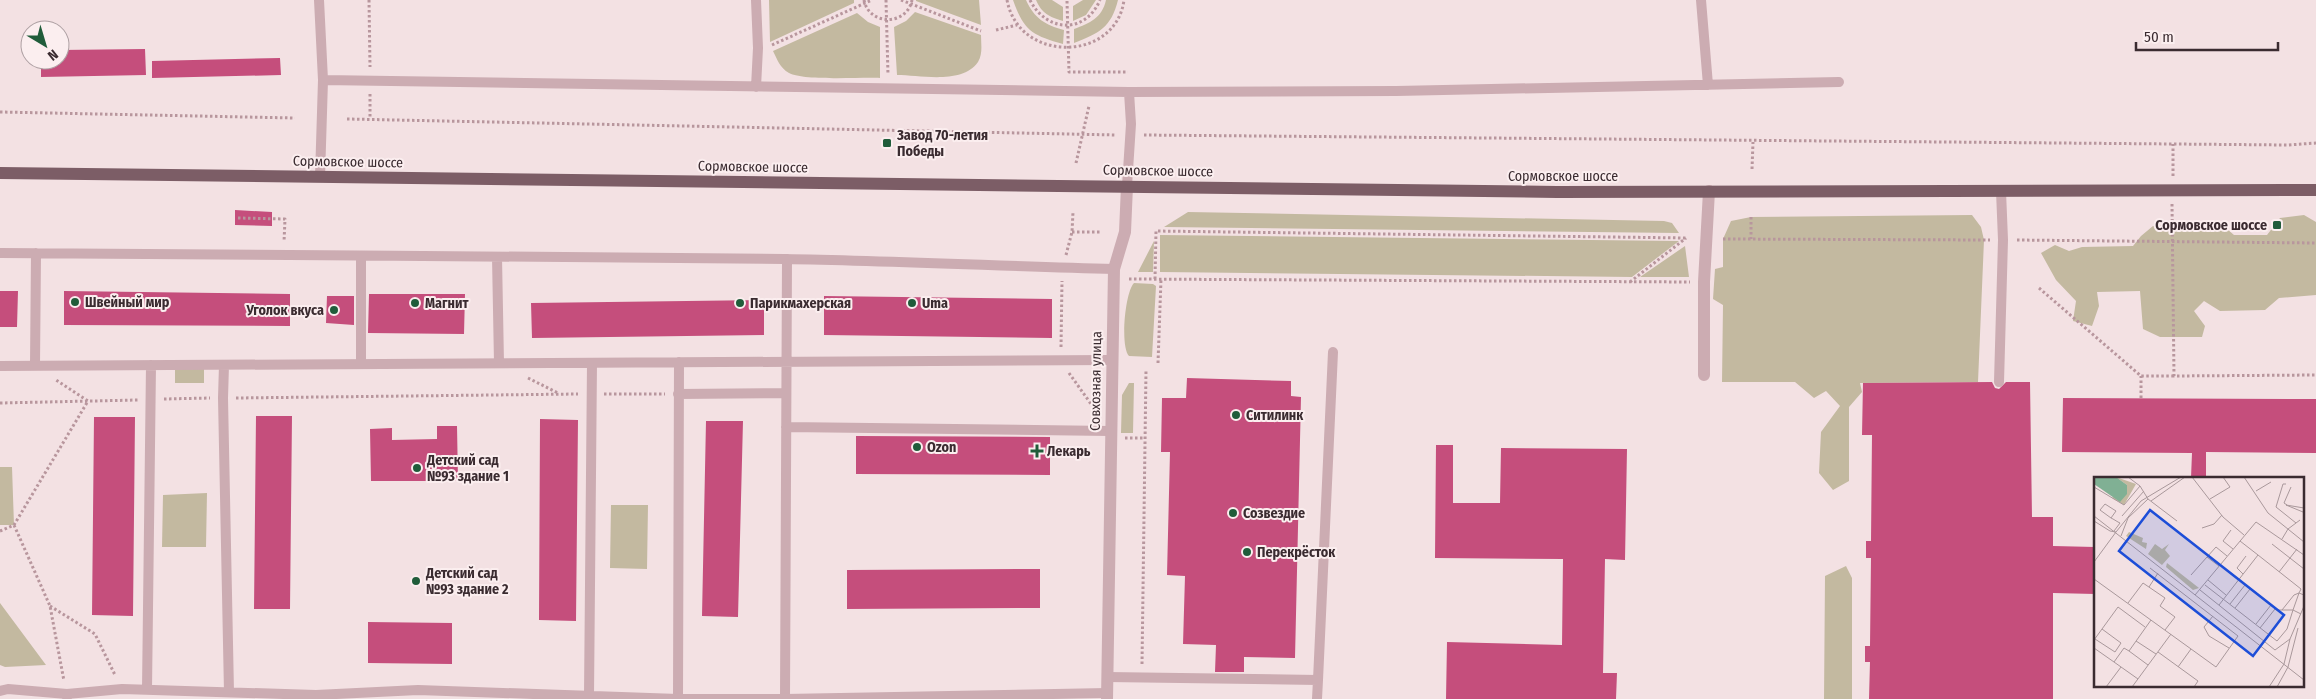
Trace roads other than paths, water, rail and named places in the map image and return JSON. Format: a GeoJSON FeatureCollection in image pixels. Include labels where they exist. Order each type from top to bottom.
{"type":"FeatureCollection","features":[{"type":"Feature","properties":{"kind":"main road","name":"Сормовское шоссе"},"geometry":{"type":"LineString","coordinates":[[0,173],[1557,192],[2316,190]]}},
{"type":"Feature","properties":{"kind":"street","name":"Совхозная улица"},"geometry":{"type":"LineString","coordinates":[[1107,696],[1115,435],[1111,360],[1114,274],[1125,232],[1128,186]]}},
{"type":"Feature","properties":{"kind":"street"},"geometry":{"type":"LineString","coordinates":[[1704,375],[1704,282],[1708,191]]}},
{"type":"Feature","properties":{"kind":"lane"},"geometry":{"type":"LineString","coordinates":[[319,0],[323,80],[320,177]]}},
{"type":"Feature","properties":{"kind":"lane"},"geometry":{"type":"LineString","coordinates":[[756,0],[758,48],[756,87]]}},
{"type":"Feature","properties":{"kind":"lane"},"geometry":{"type":"LineString","coordinates":[[1701,0],[1708,85]]}},
{"type":"Feature","properties":{"kind":"lane"},"geometry":{"type":"LineString","coordinates":[[323,80],[1129,92],[1386,91],[1839,82]]}},
{"type":"Feature","properties":{"kind":"lane"},"geometry":{"type":"LineString","coordinates":[[1128,186],[1129,92]]}},
{"type":"Feature","properties":{"kind":"lane"},"geometry":{"type":"LineString","coordinates":[[1999,382],[2003,240],[2001,191]]}},
{"type":"Feature","properties":{"kind":"lane"},"geometry":{"type":"LineString","coordinates":[[0,253],[283,253],[361,256],[787,259],[1062,267],[1114,274]]}},
{"type":"Feature","properties":{"kind":"lane"},"geometry":{"type":"LineString","coordinates":[[35,366],[36,253]]}},
{"type":"Feature","properties":{"kind":"lane"},"geometry":{"type":"LineString","coordinates":[[361,256],[361,364]]}},
{"type":"Feature","properties":{"kind":"lane"},"geometry":{"type":"LineString","coordinates":[[497,257],[499,363]]}},
{"type":"Feature","properties":{"kind":"lane"},"geometry":{"type":"LineString","coordinates":[[785,699],[787,259]]}},
{"type":"Feature","properties":{"kind":"lane"},"geometry":{"type":"LineString","coordinates":[[1317,699],[1333,352]]}},
{"type":"Feature","properties":{"kind":"lane"},"geometry":{"type":"LineString","coordinates":[[0,366],[1111,360]]}},
{"type":"Feature","properties":{"kind":"lane"},"geometry":{"type":"LineString","coordinates":[[678,699],[679,362]]}},
{"type":"Feature","properties":{"kind":"lane"},"geometry":{"type":"LineString","coordinates":[[589,696],[592,363]]}},
{"type":"Feature","properties":{"kind":"lane"},"geometry":{"type":"LineString","coordinates":[[147,690],[151,365]]}},
{"type":"Feature","properties":{"kind":"lane"},"geometry":{"type":"LineString","coordinates":[[224,365],[223,398],[229,692]]}},
{"type":"Feature","properties":{"kind":"lane"},"geometry":{"type":"LineString","coordinates":[[678,394],[786,393]]}},
{"type":"Feature","properties":{"kind":"lane"},"geometry":{"type":"LineString","coordinates":[[786,427],[1115,435]]}},
{"type":"Feature","properties":{"kind":"lane"},"geometry":{"type":"LineString","coordinates":[[1107,677],[1142,679],[1318,680]]}},
{"type":"Feature","properties":{"kind":"lane"},"geometry":{"type":"LineString","coordinates":[[0,691],[8,689],[67,696],[122,689],[316,695],[418,690],[678,699],[1107,696]]}},
{"type":"Feature","properties":{"kind":"place","name":"Завод 70-летия Победы"},"geometry":{"type":"Point","coordinates":[887,143]}},
{"type":"Feature","properties":{"kind":"place","name":"Сормовское шоссе"},"geometry":{"type":"Point","coordinates":[2277,225]}},
{"type":"Feature","properties":{"kind":"place","name":"Швейный мир"},"geometry":{"type":"Point","coordinates":[75,302]}},
{"type":"Feature","properties":{"kind":"place","name":"Магнит"},"geometry":{"type":"Point","coordinates":[415,303]}},
{"type":"Feature","properties":{"kind":"place","name":"Парикмахерская"},"geometry":{"type":"Point","coordinates":[740,303]}},
{"type":"Feature","properties":{"kind":"place","name":"Uma"},"geometry":{"type":"Point","coordinates":[912,303]}},
{"type":"Feature","properties":{"kind":"place","name":"Уголок вкуса"},"geometry":{"type":"Point","coordinates":[334,310]}},
{"type":"Feature","properties":{"kind":"place","name":"Ситилинк"},"geometry":{"type":"Point","coordinates":[1236,415]}},
{"type":"Feature","properties":{"kind":"place","name":"Ozon"},"geometry":{"type":"Point","coordinates":[917,447]}},
{"type":"Feature","properties":{"kind":"place","name":"Лекарь"},"geometry":{"type":"Point","coordinates":[1037,451]}},
{"type":"Feature","properties":{"kind":"place","name":"Детский сад №93 здание 1"},"geometry":{"type":"Point","coordinates":[417,468]}},
{"type":"Feature","properties":{"kind":"place","name":"Созвездие"},"geometry":{"type":"Point","coordinates":[1233,513]}},
{"type":"Feature","properties":{"kind":"place","name":"Перекрёсток"},"geometry":{"type":"Point","coordinates":[1247,552]}},
{"type":"Feature","properties":{"kind":"place","name":"Детский сад №93 здание 2"},"geometry":{"type":"Point","coordinates":[416,581]}}]}
